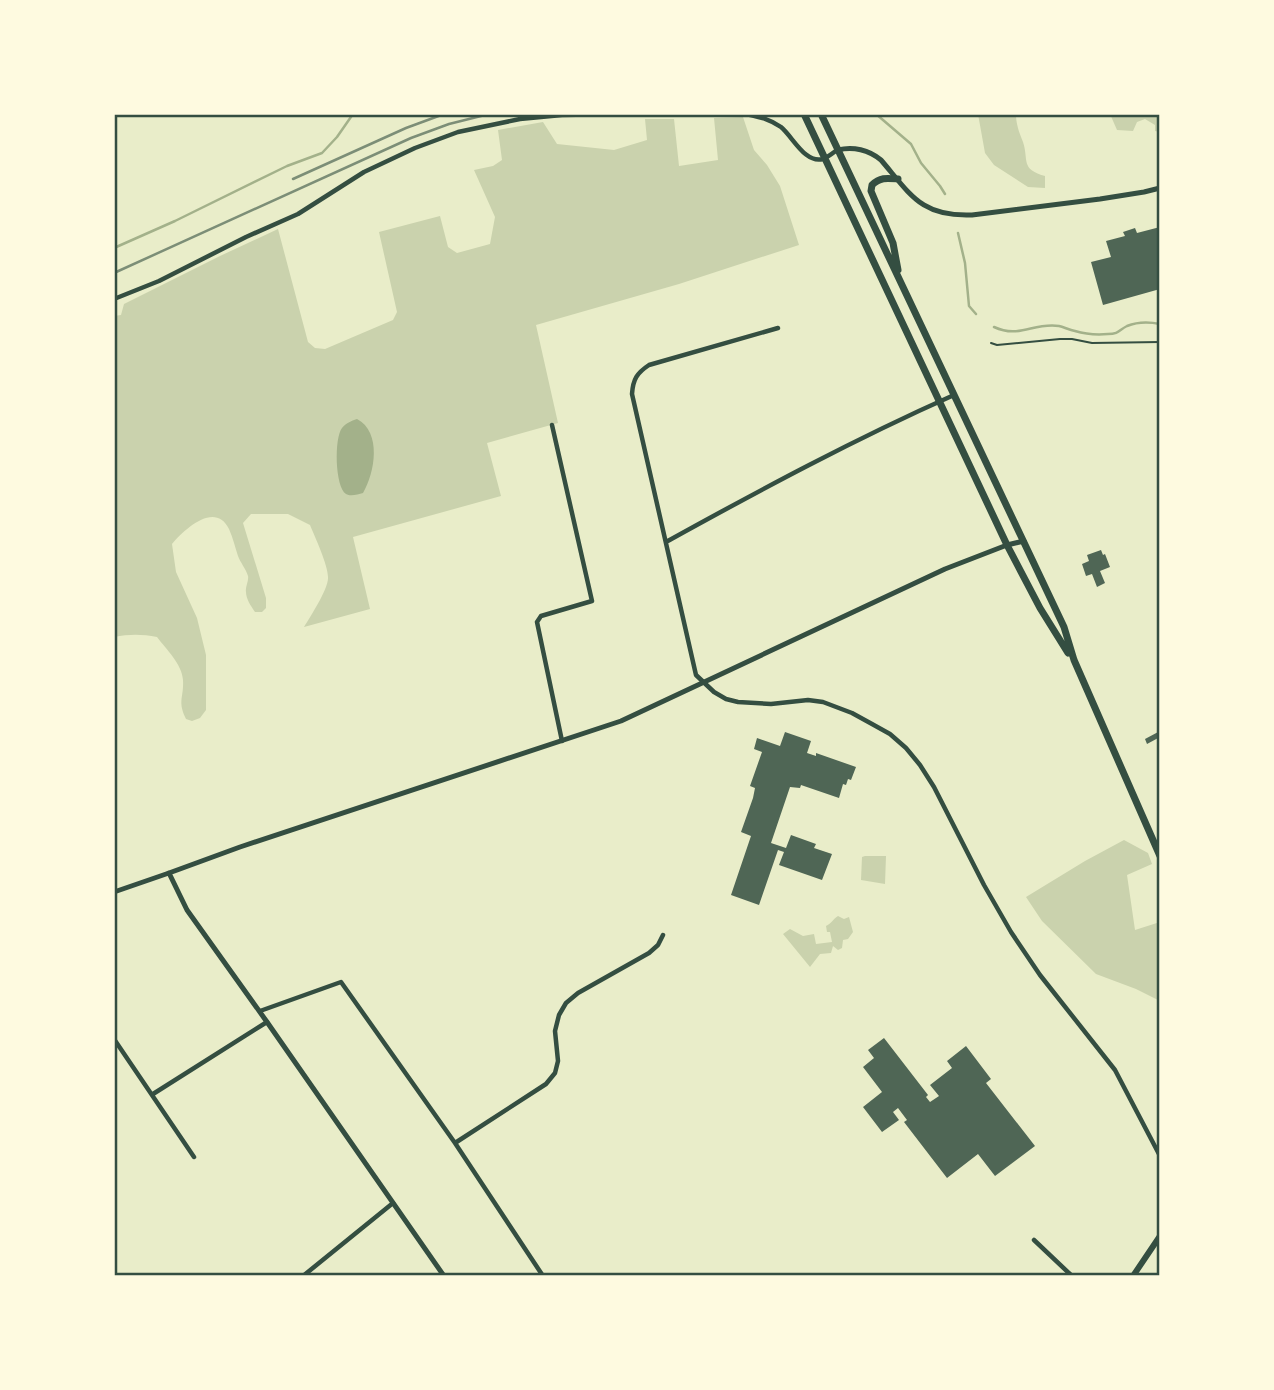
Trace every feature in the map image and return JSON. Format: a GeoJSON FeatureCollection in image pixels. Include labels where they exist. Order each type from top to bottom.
{"type":"FeatureCollection","features":[{"type":"Feature","properties":{"kind":"main road"},"geometry":{"type":"LineString","coordinates":[[804,114],[1007,545],[1040,608],[1073,660],[1160,856]]}},
{"type":"Feature","properties":{"kind":"main road"},"geometry":{"type":"LineString","coordinates":[[821,114],[1064,627],[1073,660]]}},
{"type":"Feature","properties":{"kind":"main road"},"geometry":{"type":"LineString","coordinates":[[898,179],[877,180],[871,191],[893,243],[901,281]]}},
{"type":"Feature","properties":{"kind":"main road"},"geometry":{"type":"LineString","coordinates":[[1133,1276],[1160,1236]]}},
{"type":"Feature","properties":{"kind":"street"},"geometry":{"type":"LineString","coordinates":[[114,299],[159,281],[298,214],[364,172],[415,148],[458,132],[520,119],[618,114]]}},
{"type":"Feature","properties":{"kind":"street"},"geometry":{"type":"LineString","coordinates":[[746,114],[769,119],[784,129],[816,160],[825,159],[847,147],[874,154],[911,194],[929,209],[940,213],[961,216],[1093,200],[1160,188]]}},
{"type":"Feature","properties":{"kind":"street"},"geometry":{"type":"LineString","coordinates":[[778,328],[649,365],[639,372],[633,381],[632,394],[696,675],[714,692],[738,702],[823,702],[872,723],[906,748],[934,787],[1011,932],[1040,975],[1115,1070],[1160,1156]]}},
{"type":"Feature","properties":{"kind":"street"},"geometry":{"type":"LineString","coordinates":[[666,542],[774,482],[954,394]]}},
{"type":"Feature","properties":{"kind":"street"},"geometry":{"type":"LineString","coordinates":[[552,425],[592,601],[541,616],[537,622],[562,741]]}},
{"type":"Feature","properties":{"kind":"street"},"geometry":{"type":"LineString","coordinates":[[114,892],[278,834],[621,721],[945,569],[1024,541]]}},
{"type":"Feature","properties":{"kind":"street"},"geometry":{"type":"LineString","coordinates":[[169,873],[187,910],[444,1276]]}},
{"type":"Feature","properties":{"kind":"street"},"geometry":{"type":"LineString","coordinates":[[455,1143],[546,1084],[555,1073],[558,1061],[555,1031],[559,1015],[566,1003],[578,993],[649,953],[658,945],[663,935]]}},
{"type":"Feature","properties":{"kind":"street"},"geometry":{"type":"LineString","coordinates":[[260,1012],[341,982],[455,1143],[543,1276]]}},
{"type":"Feature","properties":{"kind":"street"},"geometry":{"type":"LineString","coordinates":[[153,1094],[267,1022]]}},
{"type":"Feature","properties":{"kind":"street"},"geometry":{"type":"LineString","coordinates":[[114,1039],[194,1157]]}},
{"type":"Feature","properties":{"kind":"street"},"geometry":{"type":"LineString","coordinates":[[303,1276],[393,1203]]}},
{"type":"Feature","properties":{"kind":"street"},"geometry":{"type":"LineString","coordinates":[[1034,1240],[1072,1276]]}},
{"type":"Feature","properties":{"kind":"path"},"geometry":{"type":"LineString","coordinates":[[992,343],[997,345],[1069,339],[1092,343],[1160,342]]}},
{"type":"Feature","properties":{"kind":"shaded area"},"geometry":{"type":"Polygon","coordinates":[[[978,114],[1016,114],[1027,163],[1032,170],[1045,176],[1045,188],[1028,187],[994,165],[985,153],[978,114]]]}},
{"type":"Feature","properties":{"kind":"shaded area"},"geometry":{"type":"Polygon","coordinates":[[[1110,114],[1160,114],[1160,132],[1155,131],[1155,125],[1145,119],[1137,122],[1133,131],[1117,130],[1110,114]]]}},
{"type":"Feature","properties":{"kind":"shaded area"},"geometry":{"type":"Polygon","coordinates":[[[743,117],[754,150],[780,186],[799,245],[679,284],[536,325],[558,423],[487,443],[501,496],[353,537],[370,609],[304,627],[326,588],[328,577],[310,525],[288,514],[251,514],[243,523],[266,598],[266,608],[262,612],[255,612],[248,600],[248,576],[229,529],[223,521],[216,517],[200,520],[172,544],[176,572],[197,618],[206,655],[206,710],[200,718],[192,721],[186,719],[181,703],[183,686],[180,668],[157,637],[114,637],[114,316],[121,315],[124,304],[278,229],[308,342],[315,348],[325,349],[393,320],[397,312],[379,232],[440,216],[448,247],[457,253],[490,244],[495,217],[474,170],[493,166],[502,160],[498,130],[543,122],[557,144],[614,150],[647,140],[645,119],[674,119],[679,166],[718,160],[714,118],[743,117]]]}},
{"type":"Feature","properties":{"kind":"shaded area"},"geometry":{"type":"Polygon","coordinates":[[[357,419],[370,433],[373,464],[363,493],[350,495],[342,490],[340,482],[338,442],[342,428],[357,419]]]}},
{"type":"Feature","properties":{"kind":"shaded area"},"geometry":{"type":"Polygon","coordinates":[[[1124,840],[1148,853],[1152,864],[1127,875],[1135,930],[1160,922],[1160,1001],[1096,974],[1042,921],[1026,897],[1124,840]]]}},
{"type":"Feature","properties":{"kind":"shaded area"},"geometry":{"type":"Polygon","coordinates":[[[886,856],[885,884],[861,880],[862,857],[886,856]]]}},
{"type":"Feature","properties":{"kind":"shaded area"},"geometry":{"type":"Polygon","coordinates":[[[838,916],[844,919],[849,917],[853,932],[848,939],[843,940],[842,948],[838,950],[833,946],[831,953],[820,954],[810,967],[783,934],[790,929],[803,936],[814,934],[816,944],[832,942],[826,926],[838,916]]]}},
{"type":"Feature","properties":{"kind":"building"},"geometry":{"type":"Polygon","coordinates":[[[1160,227],[1160,289],[1103,305],[1091,262],[1111,257],[1106,241],[1125,236],[1123,232],[1135,228],[1137,233],[1160,227]]]}},
{"type":"Feature","properties":{"kind":"building"},"geometry":{"type":"Polygon","coordinates":[[[1101,550],[1110,567],[1100,571],[1105,583],[1097,587],[1092,574],[1086,576],[1082,564],[1089,561],[1087,555],[1101,550]]]}},
{"type":"Feature","properties":{"kind":"building"},"geometry":{"type":"Polygon","coordinates":[[[1160,731],[1160,737],[1147,744],[1145,739],[1160,731]]]}},
{"type":"Feature","properties":{"kind":"building"},"geometry":{"type":"Polygon","coordinates":[[[785,732],[811,741],[807,753],[816,756],[816,753],[856,767],[851,780],[848,779],[846,785],[843,784],[839,798],[801,785],[800,788],[790,787],[771,843],[786,848],[791,835],[816,844],[814,848],[832,854],[822,880],[779,865],[784,852],[778,850],[759,905],[731,895],[751,836],[741,832],[755,788],[750,786],[762,752],[754,749],[757,738],[780,746],[785,732]]]}},
{"type":"Feature","properties":{"kind":"building"},"geometry":{"type":"Polygon","coordinates":[[[884,1038],[928,1095],[926,1097],[930,1102],[939,1096],[930,1085],[952,1068],[947,1061],[966,1046],[991,1079],[986,1083],[1035,1146],[995,1176],[978,1154],[947,1178],[904,1122],[907,1120],[898,1108],[893,1112],[899,1120],[882,1132],[863,1107],[882,1092],[863,1067],[874,1058],[868,1050],[884,1038]]]}},
{"type":"Feature","properties":{"kind":"waterway"},"geometry":{"type":"LineString","coordinates":[[114,248],[287,166],[322,153],[353,114]]}},
{"type":"Feature","properties":{"kind":"waterway"},"geometry":{"type":"LineString","coordinates":[[876,114],[911,144],[921,163],[945,194]]}},
{"type":"Feature","properties":{"kind":"waterway"},"geometry":{"type":"LineString","coordinates":[[958,233],[965,263],[969,306],[976,314]]}},
{"type":"Feature","properties":{"kind":"waterway"},"geometry":{"type":"LineString","coordinates":[[994,327],[1019,331],[1050,325],[1100,334],[1114,333],[1135,324],[1160,324]]}},
{"type":"Feature","properties":{"kind":"railway"},"geometry":{"type":"LineString","coordinates":[[293,179],[406,128],[444,114]]}},
{"type":"Feature","properties":{"kind":"railway"},"geometry":{"type":"LineString","coordinates":[[114,273],[411,138],[449,124],[489,114]]}}]}
